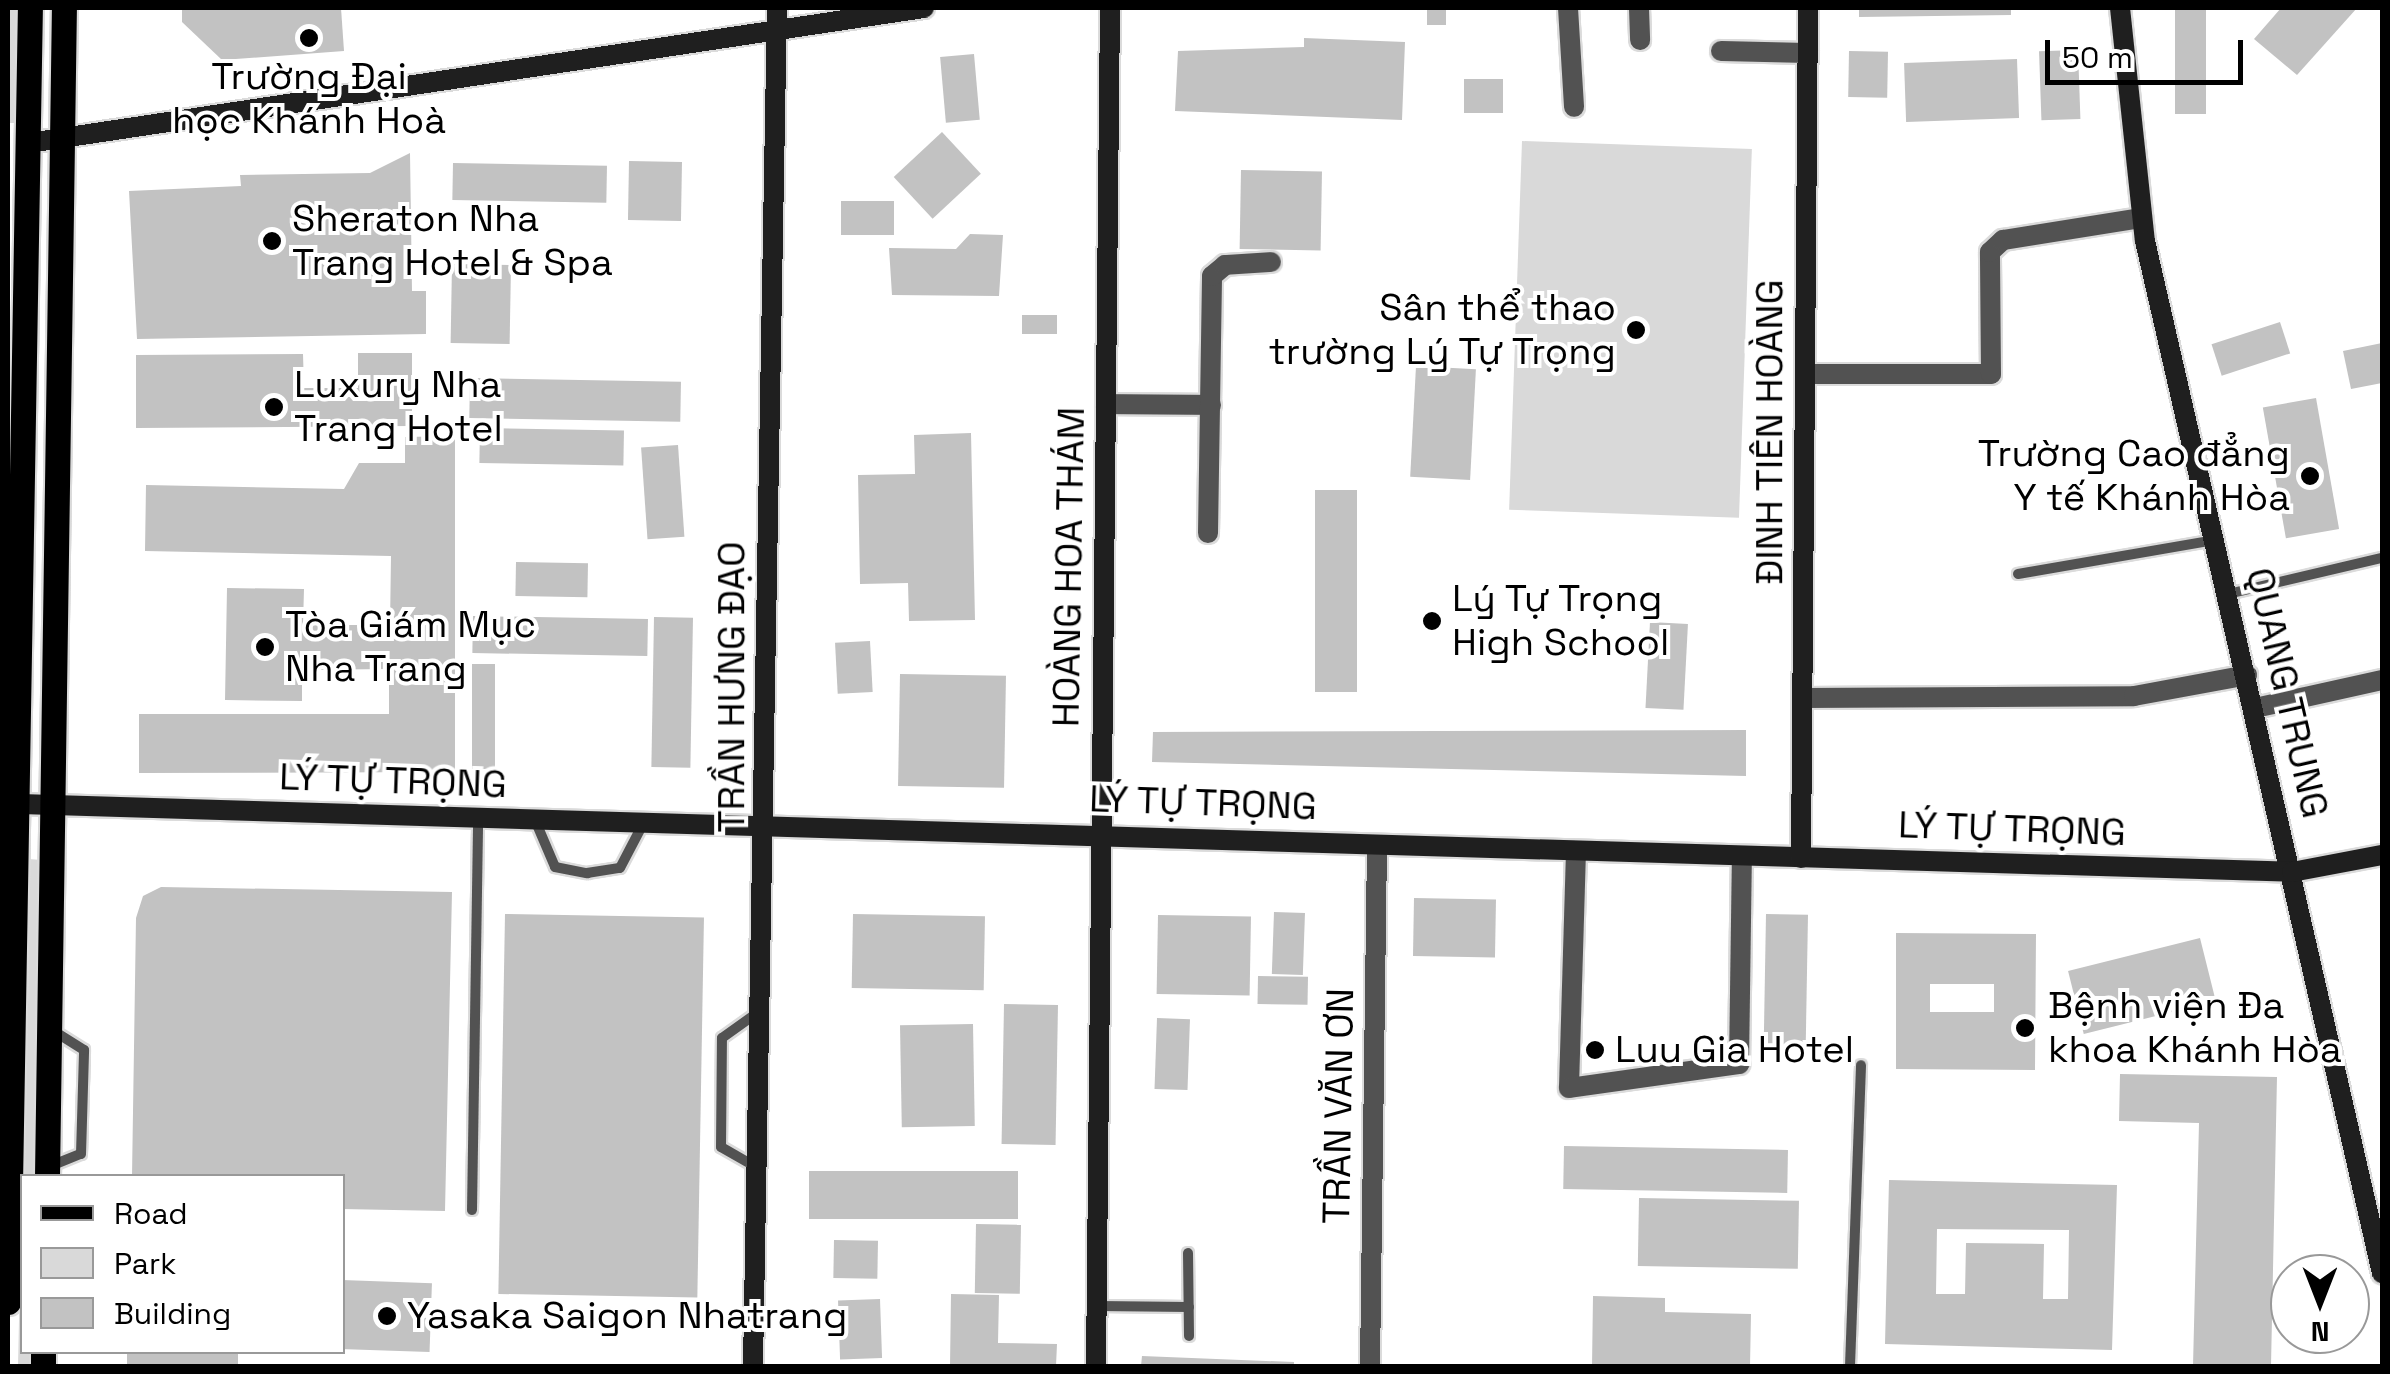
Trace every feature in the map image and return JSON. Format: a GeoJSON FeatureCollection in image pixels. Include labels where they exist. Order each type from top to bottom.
{"type":"FeatureCollection","features":[{"type":"Feature","properties":{"kind":"main road"},"geometry":{"type":"LineString","coordinates":[[8,1302],[20,804],[30,8]]}},
{"type":"Feature","properties":{"kind":"main road"},"geometry":{"type":"LineString","coordinates":[[47,1172],[66,140],[64,8]]}},
{"type":"Feature","properties":{"kind":"street"},"geometry":{"type":"LineString","coordinates":[[30,143],[777,18],[924,8]]}},
{"type":"Feature","properties":{"kind":"street","name":"HOÀNG HOA THÁM"},"geometry":{"type":"LineString","coordinates":[[1096,1366],[1110,8]]}},
{"type":"Feature","properties":{"kind":"street"},"geometry":{"type":"LineString","coordinates":[[1568,8],[1574,106]]}},
{"type":"Feature","properties":{"kind":"street"},"geometry":{"type":"LineString","coordinates":[[1639,8],[1640,40]]}},
{"type":"Feature","properties":{"kind":"street","name":"ĐINH TIÊN HOÀNG"},"geometry":{"type":"LineString","coordinates":[[1801,858],[1808,8]]}},
{"type":"Feature","properties":{"kind":"street","name":"QUANG TRUNG"},"geometry":{"type":"LineString","coordinates":[[2120,8],[2141,218],[2382,1273]]}},
{"type":"Feature","properties":{"kind":"street","name":"TRẦN HƯNG ĐẠO"},"geometry":{"type":"LineString","coordinates":[[753,1366],[767,823],[777,18]]}},
{"type":"Feature","properties":{"kind":"street"},"geometry":{"type":"LineString","coordinates":[[1721,51],[1808,53]]}},
{"type":"Feature","properties":{"kind":"street"},"geometry":{"type":"LineString","coordinates":[[1806,374],[1991,374],[1990,252],[2003,240],[2141,218]]}},
{"type":"Feature","properties":{"kind":"street"},"geometry":{"type":"LineString","coordinates":[[1208,534],[1212,276],[1225,264],[1270,262]]}},
{"type":"Feature","properties":{"kind":"street"},"geometry":{"type":"LineString","coordinates":[[1106,404],[1211,405]]}},
{"type":"Feature","properties":{"kind":"street"},"geometry":{"type":"LineString","coordinates":[[1803,698],[2134,696],[2247,675]]}},
{"type":"Feature","properties":{"kind":"street"},"geometry":{"type":"LineString","coordinates":[[2254,708],[2382,680]]}},
{"type":"Feature","properties":{"kind":"street","name":"LÝ TỰ TRỌNG"},"geometry":{"type":"LineString","coordinates":[[20,804],[478,819],[767,823],[1742,858],[2292,872],[2382,855]]}},
{"type":"Feature","properties":{"kind":"street","name":"TRẦN VĂN ƠN"},"geometry":{"type":"LineString","coordinates":[[1370,1366],[1377,846]]}},
{"type":"Feature","properties":{"kind":"street"},"geometry":{"type":"LineString","coordinates":[[1576,851],[1568,1088],[1739,1064],[1742,858]]}},
{"type":"Feature","properties":{"kind":"lane"},"geometry":{"type":"LineString","coordinates":[[2018,574],[2215,540]]}},
{"type":"Feature","properties":{"kind":"lane"},"geometry":{"type":"LineString","coordinates":[[2228,594],[2382,558]]}},
{"type":"Feature","properties":{"kind":"lane"},"geometry":{"type":"LineString","coordinates":[[472,1210],[478,819]]}},
{"type":"Feature","properties":{"kind":"lane"},"geometry":{"type":"LineString","coordinates":[[535,820],[555,867],[587,873],[620,868],[644,822]]}},
{"type":"Feature","properties":{"kind":"lane"},"geometry":{"type":"LineString","coordinates":[[758,1168],[720,1147],[722,1038],[762,1010]]}},
{"type":"Feature","properties":{"kind":"lane"},"geometry":{"type":"LineString","coordinates":[[1850,1366],[1860,1065]]}},
{"type":"Feature","properties":{"kind":"lane"},"geometry":{"type":"LineString","coordinates":[[1188,1253],[1189,1336]]}},
{"type":"Feature","properties":{"kind":"lane"},"geometry":{"type":"LineString","coordinates":[[1096,1306],[1189,1307]]}},
{"type":"Feature","properties":{"kind":"green space"},"geometry":{"type":"Polygon","coordinates":[[[8,8],[22,8],[22,123],[8,123],[8,8]]]}},
{"type":"Feature","properties":{"kind":"green space","name":"Sân thể thao trường Lý Tự Trọng"},"geometry":{"type":"Polygon","coordinates":[[[1522,141],[1752,149],[1739,518],[1509,510],[1522,141]]]}},
{"type":"Feature","properties":{"kind":"green space"},"geometry":{"type":"Polygon","coordinates":[[[29,859],[41,860],[35,1174],[22,1174],[29,859]]]}},
{"type":"Feature","properties":{"kind":"green space"},"geometry":{"type":"Polygon","coordinates":[[[20,1274],[20,1354],[32,1354],[31,1366],[18,1366],[20,1274]]]}},
{"type":"Feature","properties":{"kind":"building"},"geometry":{"type":"Polygon","coordinates":[[[182,8],[341,8],[344,51],[222,60],[182,22],[182,8]]]}},
{"type":"Feature","properties":{"kind":"building"},"geometry":{"type":"Polygon","coordinates":[[[1427,8],[1446,8],[1446,25],[1427,25],[1427,8]]]}},
{"type":"Feature","properties":{"kind":"building"},"geometry":{"type":"Polygon","coordinates":[[[1859,8],[2011,8],[2011,15],[1859,17],[1859,8]]]}},
{"type":"Feature","properties":{"kind":"building"},"geometry":{"type":"Polygon","coordinates":[[[2175,8],[2206,8],[2206,114],[2175,114],[2175,8]]]}},
{"type":"Feature","properties":{"kind":"building"},"geometry":{"type":"Polygon","coordinates":[[[2281,8],[2357,8],[2297,75],[2254,39],[2281,8]]]}},
{"type":"Feature","properties":{"kind":"building"},"geometry":{"type":"Polygon","coordinates":[[[1304,38],[1405,42],[1402,120],[1175,111],[1178,51],[1304,47],[1304,38]]]}},
{"type":"Feature","properties":{"kind":"building"},"geometry":{"type":"Polygon","coordinates":[[[2078,50],[2080,119],[2041,120],[2039,51],[2078,50]]]}},
{"type":"Feature","properties":{"kind":"building"},"geometry":{"type":"Polygon","coordinates":[[[1849,51],[1888,52],[1887,98],[1848,97],[1849,51]]]}},
{"type":"Feature","properties":{"kind":"building"},"geometry":{"type":"Polygon","coordinates":[[[974,54],[980,120],[946,123],[940,57],[974,54]]]}},
{"type":"Feature","properties":{"kind":"building"},"geometry":{"type":"Polygon","coordinates":[[[2017,59],[2019,118],[1906,122],[1904,63],[2017,59]]]}},
{"type":"Feature","properties":{"kind":"building"},"geometry":{"type":"Polygon","coordinates":[[[1464,79],[1503,79],[1503,113],[1464,113],[1464,79]]]}},
{"type":"Feature","properties":{"kind":"building"},"geometry":{"type":"Polygon","coordinates":[[[942,132],[981,174],[933,219],[894,177],[942,132]]]}},
{"type":"Feature","properties":{"kind":"building","name":"Sheraton Nha Trang Hotel & Spa"},"geometry":{"type":"Polygon","coordinates":[[[410,153],[412,291],[426,291],[426,334],[137,339],[129,191],[241,186],[240,175],[370,173],[410,153]]]}},
{"type":"Feature","properties":{"kind":"building"},"geometry":{"type":"Polygon","coordinates":[[[629,161],[682,162],[681,221],[628,220],[629,161]]]}},
{"type":"Feature","properties":{"kind":"building"},"geometry":{"type":"Polygon","coordinates":[[[453,163],[607,166],[606,203],[452,200],[453,163]]]}},
{"type":"Feature","properties":{"kind":"building"},"geometry":{"type":"Polygon","coordinates":[[[1241,170],[1322,171],[1321,250],[1240,249],[1241,170]]]}},
{"type":"Feature","properties":{"kind":"building"},"geometry":{"type":"Polygon","coordinates":[[[841,201],[894,201],[894,235],[841,235],[841,201]]]}},
{"type":"Feature","properties":{"kind":"building"},"geometry":{"type":"Polygon","coordinates":[[[970,234],[1003,235],[999,296],[892,295],[889,248],[956,249],[970,234]]]}},
{"type":"Feature","properties":{"kind":"building"},"geometry":{"type":"Polygon","coordinates":[[[452,264],[511,265],[510,344],[451,343],[452,264]]]}},
{"type":"Feature","properties":{"kind":"building"},"geometry":{"type":"Polygon","coordinates":[[[1022,315],[1057,315],[1057,334],[1022,334],[1022,315]]]}},
{"type":"Feature","properties":{"kind":"building"},"geometry":{"type":"Polygon","coordinates":[[[2280,322],[2290,353],[2222,376],[2212,344],[2280,322]]]}},
{"type":"Feature","properties":{"kind":"building"},"geometry":{"type":"Polygon","coordinates":[[[2382,343],[2382,383],[2351,389],[2343,351],[2382,343]]]}},
{"type":"Feature","properties":{"kind":"building","name":"Luxury Nha Trang Hotel"},"geometry":{"type":"Polygon","coordinates":[[[358,353],[412,353],[412,426],[136,428],[136,355],[303,354],[304,388],[358,388],[358,353]]]}},
{"type":"Feature","properties":{"kind":"building"},"geometry":{"type":"Polygon","coordinates":[[[1416,366],[1476,369],[1470,480],[1410,477],[1416,366]]]}},
{"type":"Feature","properties":{"kind":"building"},"geometry":{"type":"Polygon","coordinates":[[[470,378],[681,382],[680,422],[469,418],[470,378]]]}},
{"type":"Feature","properties":{"kind":"building"},"geometry":{"type":"Polygon","coordinates":[[[2316,398],[2339,529],[2286,538],[2263,407],[2316,398]]]}},
{"type":"Feature","properties":{"kind":"building"},"geometry":{"type":"Polygon","coordinates":[[[480,428],[624,431],[623,466],[479,463],[480,428]]]}},
{"type":"Feature","properties":{"kind":"building"},"geometry":{"type":"Polygon","coordinates":[[[971,433],[975,620],[909,621],[908,583],[860,584],[858,475],[915,474],[914,435],[971,433]]]}},
{"type":"Feature","properties":{"kind":"building"},"geometry":{"type":"Polygon","coordinates":[[[455,436],[455,772],[139,773],[139,714],[389,714],[389,669],[302,670],[302,701],[225,700],[227,588],[304,589],[303,625],[390,625],[391,556],[145,551],[146,485],[344,489],[359,463],[405,463],[405,437],[455,436]]]}},
{"type":"Feature","properties":{"kind":"building"},"geometry":{"type":"Polygon","coordinates":[[[678,445],[684,537],[648,539],[641,448],[678,445]]]}},
{"type":"Feature","properties":{"kind":"building"},"geometry":{"type":"Polygon","coordinates":[[[1315,490],[1357,490],[1357,692],[1315,692],[1315,490]]]}},
{"type":"Feature","properties":{"kind":"building"},"geometry":{"type":"Polygon","coordinates":[[[516,562],[588,563],[587,597],[515,596],[516,562]]]}},
{"type":"Feature","properties":{"kind":"building"},"geometry":{"type":"Polygon","coordinates":[[[473,616],[648,619],[647,656],[472,653],[473,616]]]}},
{"type":"Feature","properties":{"kind":"building"},"geometry":{"type":"Polygon","coordinates":[[[654,617],[693,618],[690,768],[651,767],[654,617]]]}},
{"type":"Feature","properties":{"kind":"building"},"geometry":{"type":"Polygon","coordinates":[[[1650,622],[1688,624],[1683,710],[1645,708],[1650,622]]]}},
{"type":"Feature","properties":{"kind":"building"},"geometry":{"type":"Polygon","coordinates":[[[870,641],[873,692],[838,694],[835,643],[870,641]]]}},
{"type":"Feature","properties":{"kind":"building"},"geometry":{"type":"Polygon","coordinates":[[[472,664],[495,664],[495,769],[472,769],[472,664]]]}},
{"type":"Feature","properties":{"kind":"building"},"geometry":{"type":"Polygon","coordinates":[[[900,674],[1006,676],[1004,788],[898,786],[900,674]]]}},
{"type":"Feature","properties":{"kind":"building"},"geometry":{"type":"Polygon","coordinates":[[[1746,730],[1746,776],[1152,762],[1153,732],[1746,730]]]}},
{"type":"Feature","properties":{"kind":"building"},"geometry":{"type":"Polygon","coordinates":[[[161,887],[452,892],[445,1211],[345,1209],[345,1174],[132,1174],[136,918],[143,896],[161,887]]]}},
{"type":"Feature","properties":{"kind":"building"},"geometry":{"type":"Polygon","coordinates":[[[1414,898],[1496,899],[1495,957],[1413,956],[1414,898]]]}},
{"type":"Feature","properties":{"kind":"building"},"geometry":{"type":"Polygon","coordinates":[[[1274,912],[1305,913],[1303,975],[1272,974],[1274,912]]]}},
{"type":"Feature","properties":{"kind":"building"},"geometry":{"type":"Polygon","coordinates":[[[505,914],[704,917],[697,1297],[498,1294],[505,914]]]}},
{"type":"Feature","properties":{"kind":"building"},"geometry":{"type":"Polygon","coordinates":[[[853,914],[985,916],[984,990],[852,988],[853,914]]]}},
{"type":"Feature","properties":{"kind":"building"},"geometry":{"type":"Polygon","coordinates":[[[1766,914],[1808,915],[1806,1045],[1764,1044],[1766,914]]]}},
{"type":"Feature","properties":{"kind":"building"},"geometry":{"type":"Polygon","coordinates":[[[1158,915],[1251,917],[1250,996],[1157,994],[1158,915]]]}},
{"type":"Feature","properties":{"kind":"building"},"geometry":{"type":"Polygon","coordinates":[[[1896,933],[2036,934],[2035,1070],[1896,1069],[1896,933]],[[1930,984],[1930,1012],[1994,1012],[1994,984],[1930,984]]]}},
{"type":"Feature","properties":{"kind":"building"},"geometry":{"type":"Polygon","coordinates":[[[2200,938],[2216,1001],[2084,1034],[2068,971],[2200,938]]]}},
{"type":"Feature","properties":{"kind":"building"},"geometry":{"type":"Polygon","coordinates":[[[1258,976],[1308,977],[1308,1005],[1258,1004],[1258,976]]]}},
{"type":"Feature","properties":{"kind":"building"},"geometry":{"type":"Polygon","coordinates":[[[1004,1004],[1058,1005],[1056,1145],[1002,1144],[1004,1004]]]}},
{"type":"Feature","properties":{"kind":"building"},"geometry":{"type":"Polygon","coordinates":[[[1157,1018],[1190,1019],[1188,1090],[1155,1089],[1157,1018]]]}},
{"type":"Feature","properties":{"kind":"building"},"geometry":{"type":"Polygon","coordinates":[[[973,1024],[975,1126],[902,1127],[900,1025],[973,1024]]]}},
{"type":"Feature","properties":{"kind":"building"},"geometry":{"type":"Polygon","coordinates":[[[2120,1074],[2277,1077],[2273,1254],[2270,1254],[2271,1366],[2193,1366],[2199,1123],[2119,1121],[2120,1074]]]}},
{"type":"Feature","properties":{"kind":"building"},"geometry":{"type":"Polygon","coordinates":[[[1564,1146],[1788,1150],[1787,1193],[1563,1189],[1564,1146]]]}},
{"type":"Feature","properties":{"kind":"building"},"geometry":{"type":"Polygon","coordinates":[[[809,1171],[1018,1171],[1018,1219],[809,1219],[809,1171]]]}},
{"type":"Feature","properties":{"kind":"building"},"geometry":{"type":"Polygon","coordinates":[[[1889,1180],[2117,1185],[2112,1350],[1885,1344],[1889,1180]],[[1937,1229],[1936,1294],[1965,1294],[1966,1243],[2044,1244],[2043,1299],[2068,1299],[2069,1230],[1937,1229]]]}},
{"type":"Feature","properties":{"kind":"building"},"geometry":{"type":"Polygon","coordinates":[[[1639,1198],[1799,1201],[1798,1269],[1638,1266],[1639,1198]]]}},
{"type":"Feature","properties":{"kind":"building"},"geometry":{"type":"Polygon","coordinates":[[[976,1224],[1021,1225],[1020,1294],[975,1293],[976,1224]]]}},
{"type":"Feature","properties":{"kind":"building"},"geometry":{"type":"Polygon","coordinates":[[[834,1240],[878,1241],[877,1279],[833,1278],[834,1240]]]}},
{"type":"Feature","properties":{"kind":"building","name":"Yasaka Saigon Nhatrang"},"geometry":{"type":"Polygon","coordinates":[[[345,1280],[432,1283],[430,1352],[345,1349],[345,1280]]]}},
{"type":"Feature","properties":{"kind":"building"},"geometry":{"type":"Polygon","coordinates":[[[951,1294],[999,1295],[998,1343],[1057,1344],[1056,1366],[950,1366],[951,1294]]]}},
{"type":"Feature","properties":{"kind":"building"},"geometry":{"type":"Polygon","coordinates":[[[1593,1296],[1665,1298],[1665,1312],[1751,1314],[1750,1366],[1592,1366],[1593,1296]]]}},
{"type":"Feature","properties":{"kind":"building"},"geometry":{"type":"Polygon","coordinates":[[[880,1299],[882,1358],[840,1359],[838,1300],[880,1299]]]}},
{"type":"Feature","properties":{"kind":"building"},"geometry":{"type":"Polygon","coordinates":[[[127,1354],[238,1354],[238,1366],[127,1366],[127,1354]]]}},
{"type":"Feature","properties":{"kind":"building"},"geometry":{"type":"Polygon","coordinates":[[[1142,1356],[1294,1362],[1294,1366],[1141,1366],[1142,1356]]]}},
{"type":"Feature","properties":{"kind":"place","name":"Trường Đại học Khánh Hoà"},"geometry":{"type":"Point","coordinates":[309,38]}},
{"type":"Feature","properties":{"kind":"place","name":"Sheraton Nha Trang Hotel & Spa"},"geometry":{"type":"Point","coordinates":[272,241]}},
{"type":"Feature","properties":{"kind":"place","name":"Sân thể thao trường Lý Tự Trọng"},"geometry":{"type":"Point","coordinates":[1636,330]}},
{"type":"Feature","properties":{"kind":"place","name":"Luxury Nha Trang Hotel"},"geometry":{"type":"Point","coordinates":[274,407]}},
{"type":"Feature","properties":{"kind":"place","name":"Trường Cao đẳng Y tế Khánh Hòa"},"geometry":{"type":"Point","coordinates":[2310,476]}},
{"type":"Feature","properties":{"kind":"place","name":"Lý Tự Trọng High School"},"geometry":{"type":"Point","coordinates":[1432,621]}},
{"type":"Feature","properties":{"kind":"place","name":"Tòa Giám Mục Nha Trang"},"geometry":{"type":"Point","coordinates":[265,647]}},
{"type":"Feature","properties":{"kind":"place","name":"Bệnh viện Đa khoa Khánh Hòa"},"geometry":{"type":"Point","coordinates":[2025,1028]}},
{"type":"Feature","properties":{"kind":"place","name":"Luu Gia Hotel"},"geometry":{"type":"Point","coordinates":[1595,1050]}},
{"type":"Feature","properties":{"kind":"place","name":"Yasaka Saigon Nhatrang"},"geometry":{"type":"Point","coordinates":[387,1316]}}]}
